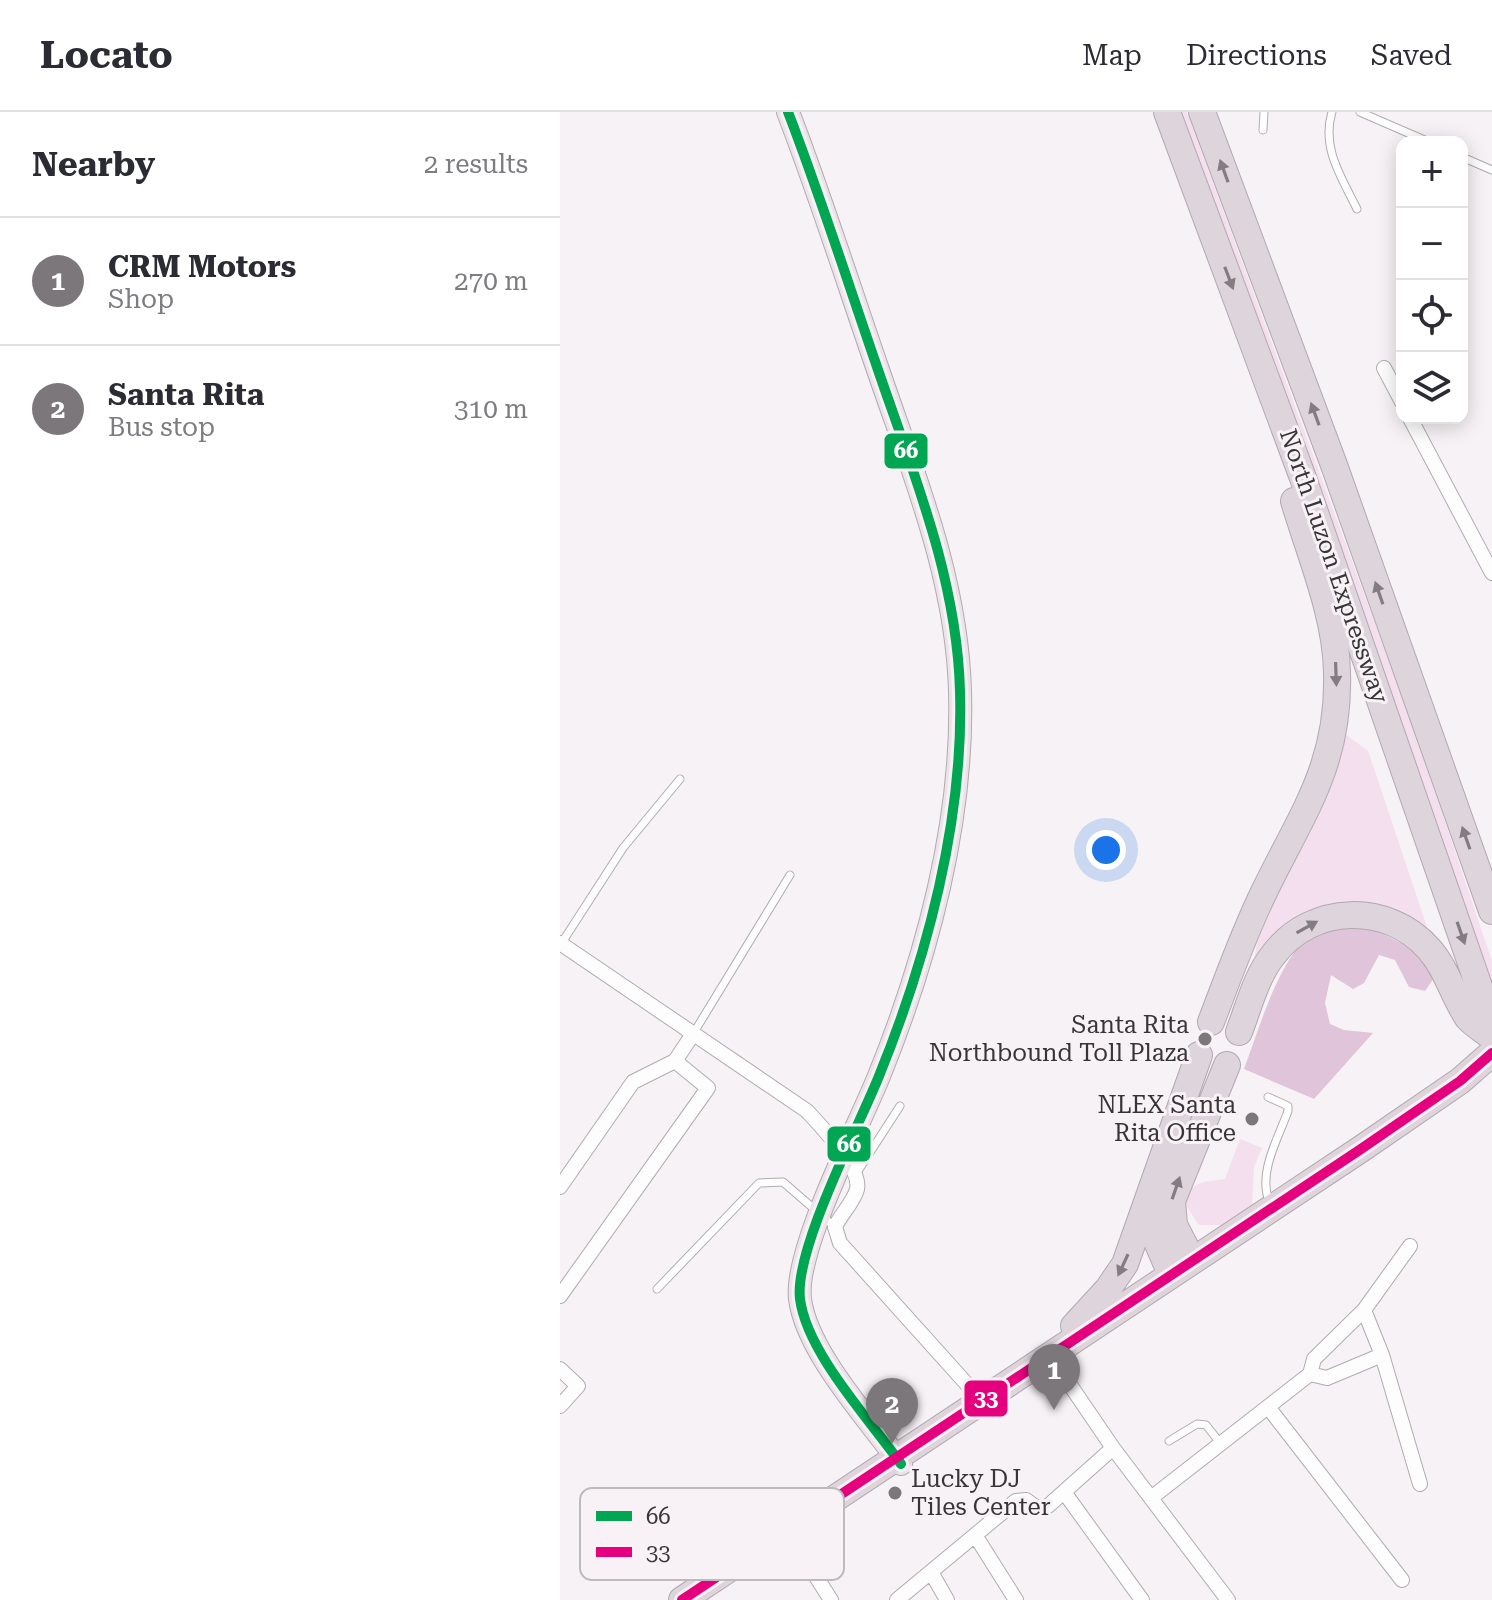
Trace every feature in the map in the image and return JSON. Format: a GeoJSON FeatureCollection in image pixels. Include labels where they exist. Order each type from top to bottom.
{"type":"FeatureCollection","features":[{"type":"Feature","properties":{"kind":"highway","name":"North Luzon Expressway"},"geometry":{"type":"LineString","coordinates":[[1167,112],[1288,435],[1492,1024]]}},
{"type":"Feature","properties":{"kind":"highway","name":"North Luzon Expressway"},"geometry":{"type":"LineString","coordinates":[[1202,112],[1334,465],[1492,911]]}},
{"type":"Feature","properties":{"kind":"highway"},"geometry":{"type":"LineString","coordinates":[[1211,1022],[1264,891],[1319,786],[1335,731],[1337,669],[1329,619],[1285,470],[1288,435]]}},
{"type":"Feature","properties":{"kind":"highway"},"geometry":{"type":"LineString","coordinates":[[1239,1032],[1263,970],[1284,942],[1318,920],[1363,915],[1394,923],[1421,941],[1444,968],[1469,1019],[1492,1037]]}},
{"type":"Feature","properties":{"kind":"highway"},"geometry":{"type":"LineString","coordinates":[[844,1493],[1460,1081],[1492,1053]]}},
{"type":"Feature","properties":{"kind":"highway"},"geometry":{"type":"LineString","coordinates":[[1053,1351],[1119,1273],[1199,1055]]}},
{"type":"Feature","properties":{"kind":"highway"},"geometry":{"type":"LineString","coordinates":[[1181,1267],[1172,1201],[1227,1065]]}},
{"type":"Feature","properties":{"kind":"highway"},"geometry":{"type":"LineString","coordinates":[[1151,1192],[1155,1237],[1181,1267]]}},
{"type":"Feature","properties":{"kind":"highway"},"geometry":{"type":"LineString","coordinates":[[682,1600],[712,1580]]}},
{"type":"Feature","properties":{"kind":"main road"},"geometry":{"type":"LineString","coordinates":[[788,112],[938,549],[956,642],[960,689],[957,774],[944,866],[893,1038],[850,1165],[808,1250],[800,1299],[819,1348],[901,1464]]}},
{"type":"Feature","properties":{"kind":"street"},"geometry":{"type":"LineString","coordinates":[[1384,368],[1396,391]]}},
{"type":"Feature","properties":{"kind":"street"},"geometry":{"type":"LineString","coordinates":[[1413,424],[1492,573]]}},
{"type":"Feature","properties":{"kind":"street"},"geometry":{"type":"LineString","coordinates":[[560,944],[807,1111],[850,1165],[857,1189],[835,1227],[840,1243],[982,1401]]}},
{"type":"Feature","properties":{"kind":"street"},"geometry":{"type":"LineString","coordinates":[[560,1187],[633,1082],[675,1061],[693,1034]]}},
{"type":"Feature","properties":{"kind":"street"},"geometry":{"type":"LineString","coordinates":[[560,1296],[708,1088],[675,1061]]}},
{"type":"Feature","properties":{"kind":"street"},"geometry":{"type":"LineString","coordinates":[[1151,1498],[1310,1374],[1314,1359],[1364,1310],[1410,1246]]}},
{"type":"Feature","properties":{"kind":"street"},"geometry":{"type":"LineString","coordinates":[[1364,1310],[1382,1355],[1420,1484]]}},
{"type":"Feature","properties":{"kind":"street"},"geometry":{"type":"LineString","coordinates":[[1053,1351],[1113,1448],[1228,1600]]}},
{"type":"Feature","properties":{"kind":"street"},"geometry":{"type":"LineString","coordinates":[[1310,1374],[1327,1378],[1382,1355]]}},
{"type":"Feature","properties":{"kind":"street"},"geometry":{"type":"LineString","coordinates":[[560,1369],[578,1386],[560,1406]]}},
{"type":"Feature","properties":{"kind":"street"},"geometry":{"type":"LineString","coordinates":[[1268,1407],[1402,1580]]}},
{"type":"Feature","properties":{"kind":"street"},"geometry":{"type":"LineString","coordinates":[[897,1600],[1016,1501],[1026,1500],[1042,1508],[1113,1448]]}},
{"type":"Feature","properties":{"kind":"street"},"geometry":{"type":"LineString","coordinates":[[1064,1492],[1142,1600]]}},
{"type":"Feature","properties":{"kind":"street"},"geometry":{"type":"LineString","coordinates":[[975,1535],[1016,1600]]}},
{"type":"Feature","properties":{"kind":"street"},"geometry":{"type":"LineString","coordinates":[[931,1572],[947,1600]]}},
{"type":"Feature","properties":{"kind":"street"},"geometry":{"type":"LineString","coordinates":[[818,1580],[831,1600]]}},
{"type":"Feature","properties":{"kind":"lane"},"geometry":{"type":"LineString","coordinates":[[1263,130],[1264,112]]}},
{"type":"Feature","properties":{"kind":"lane"},"geometry":{"type":"LineString","coordinates":[[1332,112],[1328,123],[1331,157],[1357,209]]}},
{"type":"Feature","properties":{"kind":"lane"},"geometry":{"type":"LineString","coordinates":[[1360,112],[1415,136]]}},
{"type":"Feature","properties":{"kind":"lane"},"geometry":{"type":"LineString","coordinates":[[1468,160],[1492,170]]}},
{"type":"Feature","properties":{"kind":"lane"},"geometry":{"type":"LineString","coordinates":[[560,944],[623,848],[680,779]]}},
{"type":"Feature","properties":{"kind":"lane"},"geometry":{"type":"LineString","coordinates":[[693,1034],[790,875]]}},
{"type":"Feature","properties":{"kind":"lane"},"geometry":{"type":"LineString","coordinates":[[1268,1097],[1288,1106],[1266,1171],[1264,1188],[1272,1208]]}},
{"type":"Feature","properties":{"kind":"lane"},"geometry":{"type":"LineString","coordinates":[[850,1165],[900,1106]]}},
{"type":"Feature","properties":{"kind":"lane"},"geometry":{"type":"LineString","coordinates":[[657,1289],[759,1183],[783,1182],[835,1227]]}},
{"type":"Feature","properties":{"kind":"lane"},"geometry":{"type":"LineString","coordinates":[[1169,1441],[1197,1424],[1206,1425],[1221,1444]]}},
{"type":"Feature","properties":{"kind":"shaded area"},"geometry":{"type":"Polygon","coordinates":[[[1170,112],[1187,112],[1414,730],[1492,961],[1492,1003],[1170,112]]]}},
{"type":"Feature","properties":{"kind":"shaded area"},"geometry":{"type":"Polygon","coordinates":[[[1345,734],[1368,751],[1428,930],[1408,921],[1289,923],[1272,936],[1254,960],[1257,943],[1345,734]]]}},
{"type":"Feature","properties":{"kind":"shaded area"},"geometry":{"type":"Polygon","coordinates":[[[1369,927],[1413,949],[1432,966],[1432,981],[1425,991],[1409,987],[1395,960],[1379,955],[1364,983],[1353,989],[1331,975],[1325,1003],[1330,1024],[1344,1030],[1373,1033],[1314,1099],[1244,1069],[1273,991],[1294,953],[1306,939],[1325,928],[1369,927]]]}},
{"type":"Feature","properties":{"kind":"shaded area"},"geometry":{"type":"Polygon","coordinates":[[[1240,1139],[1262,1148],[1254,1167],[1252,1206],[1226,1225],[1199,1225],[1183,1201],[1195,1186],[1225,1179],[1240,1139]]]}},
{"type":"Feature","properties":{"kind":"transit line","name":"66"},"geometry":{"type":"LineString","coordinates":[[788,112],[918,484],[942,565],[957,649],[960,739],[956,789],[949,838],[927,936],[879,1076],[817,1220],[801,1277],[800,1299],[814,1341],[842,1385],[901,1464]]}},
{"type":"Feature","properties":{"kind":"transit line","name":"33"},"geometry":{"type":"LineString","coordinates":[[844,1492],[1361,1149],[1460,1081],[1492,1053]]}},
{"type":"Feature","properties":{"kind":"transit line","name":"33"},"geometry":{"type":"LineString","coordinates":[[682,1600],[712,1580]]}},
{"type":"Feature","properties":{"kind":"place","name":"Santa Rita Northbound Toll Plaza"},"geometry":{"type":"Point","coordinates":[1205,1039]}},
{"type":"Feature","properties":{"kind":"place","name":"NLEX Santa Rita Office"},"geometry":{"type":"Point","coordinates":[1252,1119]}},
{"type":"Feature","properties":{"kind":"place","name":"CRM Motors"},"geometry":{"type":"Point","coordinates":[1054,1410]}},
{"type":"Feature","properties":{"kind":"place","name":"Santa Rita"},"geometry":{"type":"Point","coordinates":[892,1444]}},
{"type":"Feature","properties":{"kind":"place","name":"Lucky DJ Tiles Center"},"geometry":{"type":"Point","coordinates":[895,1493]}}]}
